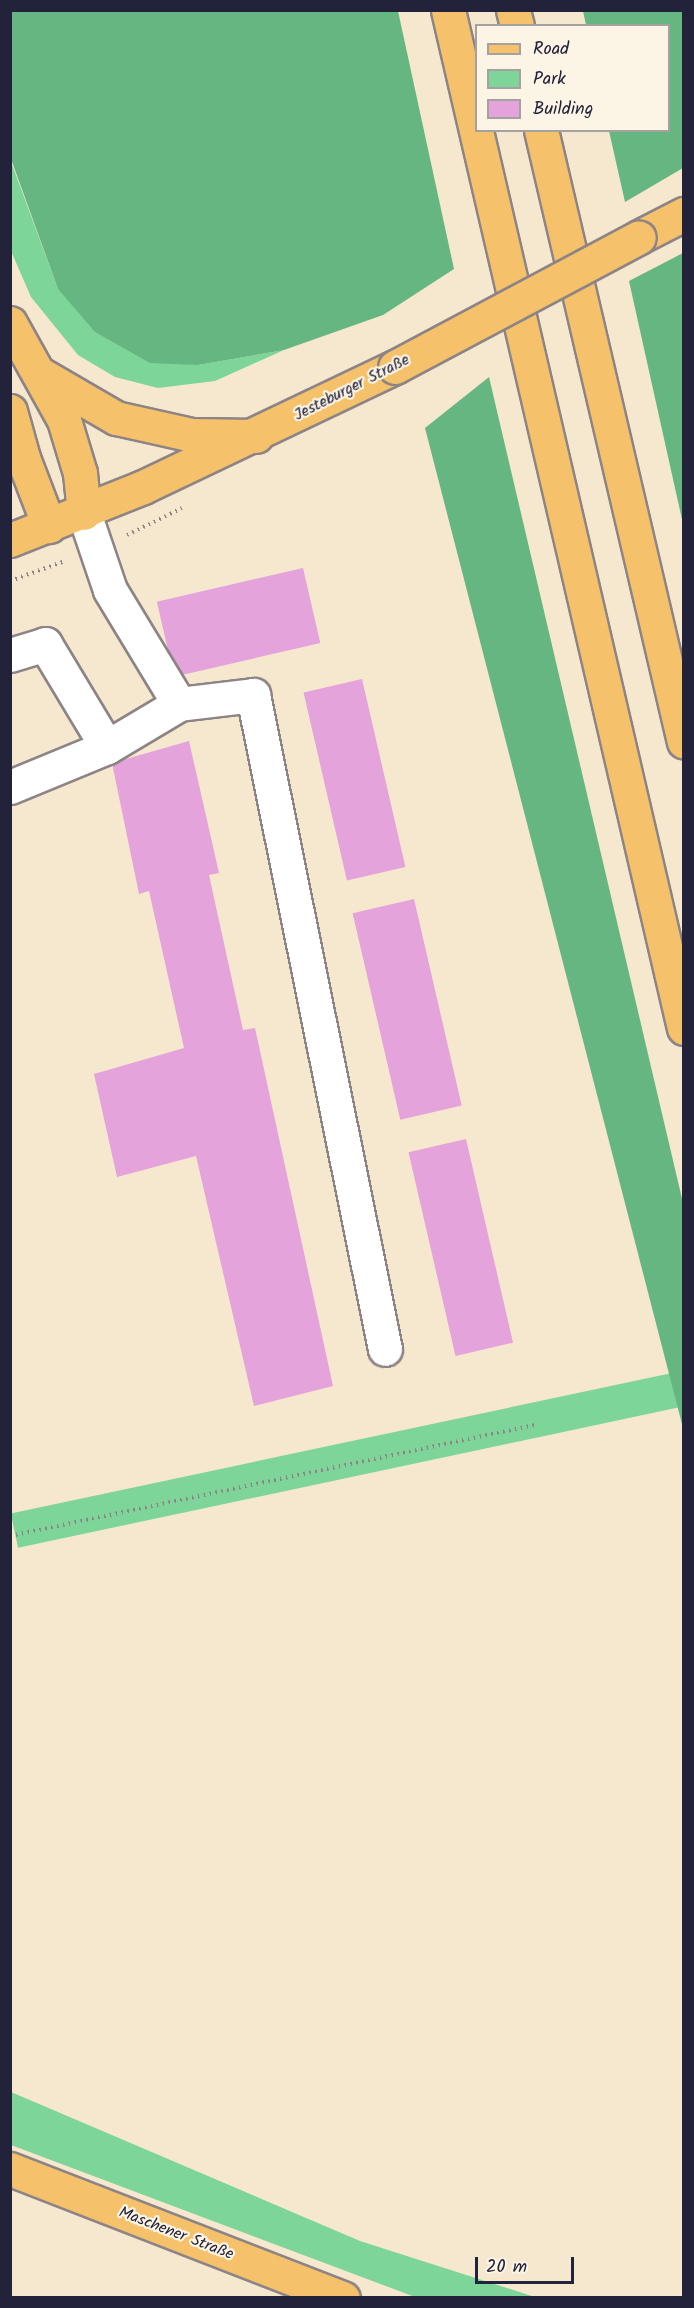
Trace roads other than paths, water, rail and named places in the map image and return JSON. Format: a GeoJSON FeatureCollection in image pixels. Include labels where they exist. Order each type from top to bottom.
{"type":"FeatureCollection","features":[{"type":"Feature","properties":{"kind":"main road"},"geometry":{"type":"LineString","coordinates":[[448,10],[475,126]]}},
{"type":"Feature","properties":{"kind":"main road"},"geometry":{"type":"LineString","coordinates":[[476,132],[684,1028]]}},
{"type":"Feature","properties":{"kind":"main road"},"geometry":{"type":"LineString","coordinates":[[541,132],[684,741]]}},
{"type":"Feature","properties":{"kind":"main road","name":"Jesteburger Straße"},"geometry":{"type":"LineString","coordinates":[[10,540],[84,513],[256,436],[395,368],[684,214]]}},
{"type":"Feature","properties":{"kind":"main road"},"geometry":{"type":"LineString","coordinates":[[10,323],[42,375],[73,444],[84,513]]}},
{"type":"Feature","properties":{"kind":"main road"},"geometry":{"type":"LineString","coordinates":[[42,375],[116,418],[192,435],[256,436]]}},
{"type":"Feature","properties":{"kind":"main road"},"geometry":{"type":"LineString","coordinates":[[10,411],[23,458],[49,526]]}},
{"type":"Feature","properties":{"kind":"main road","name":"Maschener Straße"},"geometry":{"type":"LineString","coordinates":[[10,2169],[343,2298]]}},
{"type":"Feature","properties":{"kind":"lane"},"geometry":{"type":"LineString","coordinates":[[84,513],[110,590],[179,704]]}},
{"type":"Feature","properties":{"kind":"lane"},"geometry":{"type":"LineString","coordinates":[[10,655],[45,644],[107,747]]}},
{"type":"Feature","properties":{"kind":"lane"},"geometry":{"type":"LineString","coordinates":[[10,787],[107,747],[179,704],[253,695],[385,1349]]}}]}
